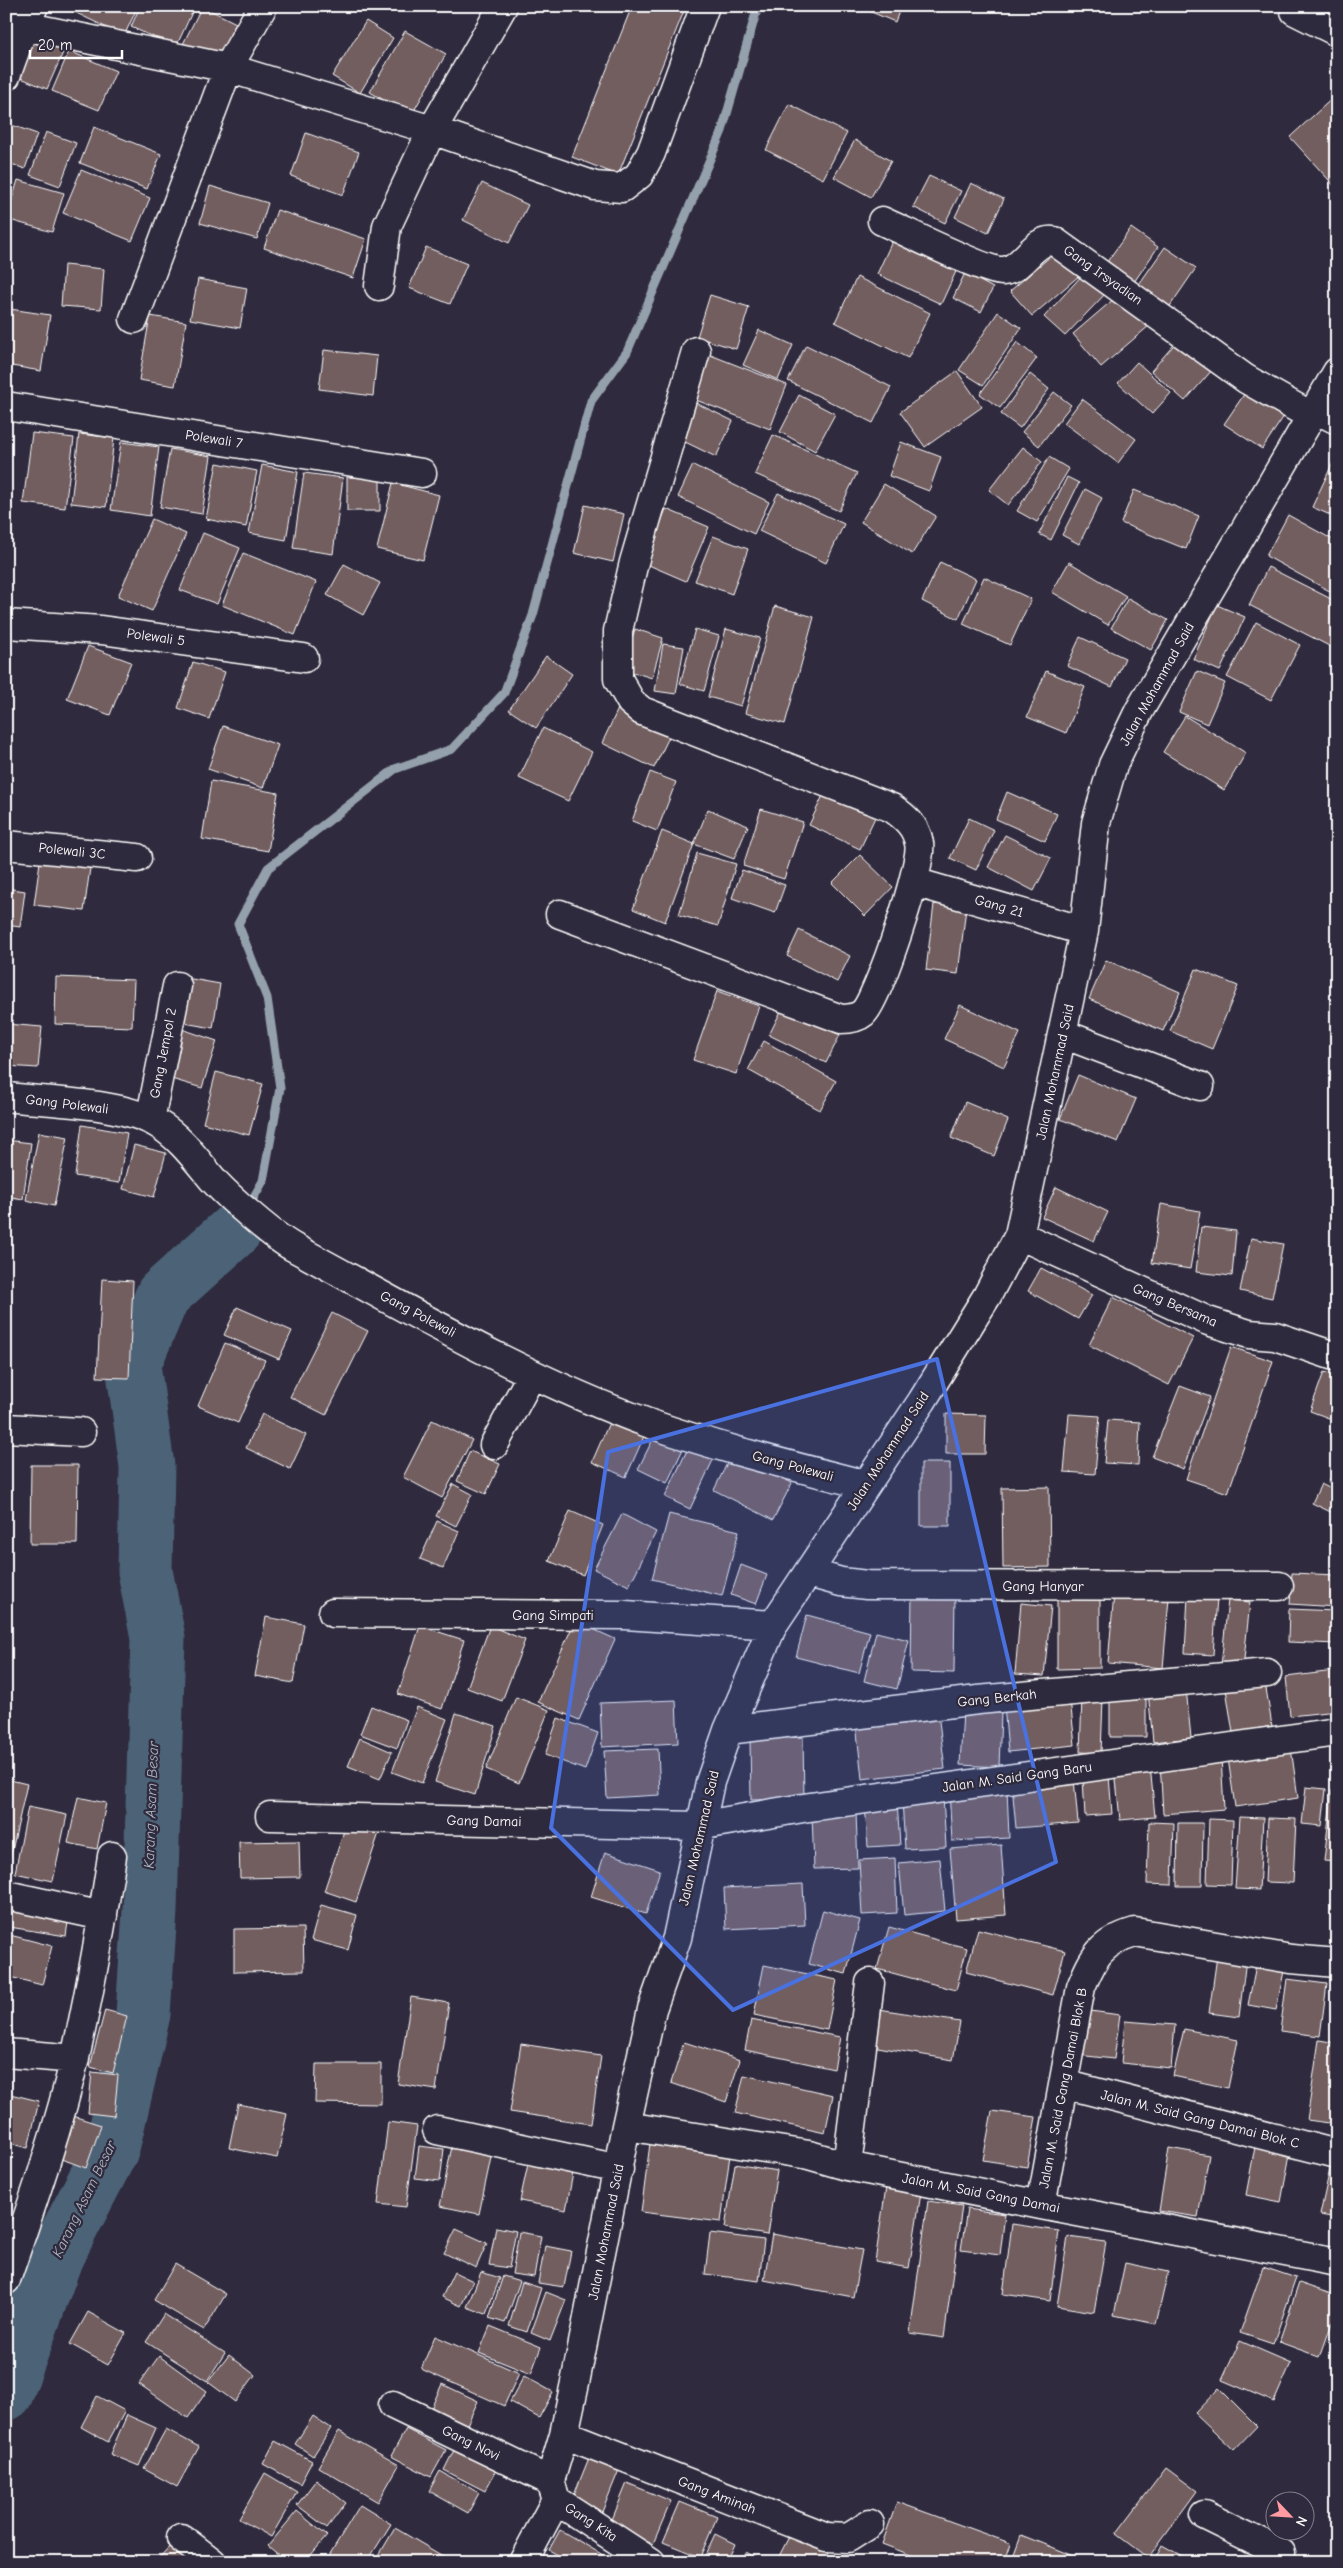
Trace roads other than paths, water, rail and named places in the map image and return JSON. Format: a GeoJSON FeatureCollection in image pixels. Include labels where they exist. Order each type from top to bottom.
{"type":"FeatureCollection","features":[{"type":"Feature","properties":{"kind":"street"},"geometry":{"type":"LineString","coordinates":[[134,320],[228,68],[264,6]]}},
{"type":"Feature","properties":{"kind":"street"},"geometry":{"type":"LineString","coordinates":[[380,286],[387,226],[432,130],[503,6]]}},
{"type":"Feature","properties":{"kind":"street"},"geometry":{"type":"LineString","coordinates":[[6,76],[22,17],[228,68],[432,130],[595,186],[622,188],[639,175],[651,153],[705,6]]}},
{"type":"Feature","properties":{"kind":"street"},"geometry":{"type":"LineString","coordinates":[[1295,11],[1337,32]]}},
{"type":"Feature","properties":{"kind":"street","name":"Gang Irsyadian"},"geometry":{"type":"LineString","coordinates":[[882,221],[983,266],[1004,271],[1014,267],[1040,245],[1050,240],[1054,241],[1246,379],[1321,415]]}},
{"type":"Feature","properties":{"kind":"street"},"geometry":{"type":"LineString","coordinates":[[560,914],[841,1019],[851,1019],[862,1014],[877,988],[914,882],[920,844],[907,818],[892,808],[642,711],[631,702],[618,679],[618,631],[634,562],[696,351]]}},
{"type":"Feature","properties":{"kind":"street","name":"Jalan Mohammad Said"},"geometry":{"type":"LineString","coordinates":[[523,2562],[553,2491],[619,2169],[626,2126],[652,2009],[677,1938],[698,1826],[710,1782],[728,1730],[773,1625],[922,1401],[988,1296],[1019,1235],[1084,931],[1096,823],[1113,765],[1139,711],[1321,415],[1337,372]]}},
{"type":"Feature","properties":{"kind":"street","name":"Polewali 7"},"geometry":{"type":"LineString","coordinates":[[6,406],[422,473]]}},
{"type":"Feature","properties":{"kind":"street","name":"Polewali 5"},"geometry":{"type":"LineString","coordinates":[[6,624],[101,630],[304,658]]}},
{"type":"Feature","properties":{"kind":"street","name":"Polewali 3C"},"geometry":{"type":"LineString","coordinates":[[6,845],[137,858]]}},
{"type":"Feature","properties":{"kind":"street","name":"Gang 21"},"geometry":{"type":"LineString","coordinates":[[914,882],[1084,931]]}},
{"type":"Feature","properties":{"kind":"street","name":"Gang Jempol 2"},"geometry":{"type":"LineString","coordinates":[[150,1120],[177,986]]}},
{"type":"Feature","properties":{"kind":"street"},"geometry":{"type":"LineString","coordinates":[[1063,1034],[1200,1086]]}},
{"type":"Feature","properties":{"kind":"street","name":"Gang Polewali"},"geometry":{"type":"LineString","coordinates":[[6,1097],[119,1110],[150,1120],[182,1143],[217,1184],[284,1243],[532,1374],[646,1422],[712,1444],[866,1486]]}},
{"type":"Feature","properties":{"kind":"street","name":"Gang Bersama"},"geometry":{"type":"LineString","coordinates":[[1019,1235],[1208,1321],[1249,1334],[1275,1336],[1337,1357]]}},
{"type":"Feature","properties":{"kind":"street"},"geometry":{"type":"LineString","coordinates":[[494,1445],[532,1374]]}},
{"type":"Feature","properties":{"kind":"street"},"geometry":{"type":"LineString","coordinates":[[6,1428],[81,1432]]}},
{"type":"Feature","properties":{"kind":"street","name":"Gang Hanyar"},"geometry":{"type":"LineString","coordinates":[[809,1573],[841,1582],[876,1585],[1279,1586]]}},
{"type":"Feature","properties":{"kind":"street","name":"Gang Simpati"},"geometry":{"type":"LineString","coordinates":[[333,1613],[625,1615],[773,1625]]}},
{"type":"Feature","properties":{"kind":"street","name":"Gang Berkah"},"geometry":{"type":"LineString","coordinates":[[728,1730],[978,1700],[1267,1672]]}},
{"type":"Feature","properties":{"kind":"street","name":"Jalan M. Said Gang Baru"},"geometry":{"type":"LineString","coordinates":[[698,1826],[802,1808],[1337,1732]]}},
{"type":"Feature","properties":{"kind":"street","name":"Gang Damai"},"geometry":{"type":"LineString","coordinates":[[270,1816],[698,1826]]}},
{"type":"Feature","properties":{"kind":"street"},"geometry":{"type":"LineString","coordinates":[[6,2280],[44,2167],[75,2059],[103,1916],[112,1856]]}},
{"type":"Feature","properties":{"kind":"street"},"geometry":{"type":"LineString","coordinates":[[6,1894],[103,1916]]}},
{"type":"Feature","properties":{"kind":"street","name":"Jalan M. Said Gang Damai Blok B"},"geometry":{"type":"LineString","coordinates":[[1041,2206],[1081,1987],[1092,1961],[1105,1944],[1135,1932],[1292,1960],[1337,1963]]}},
{"type":"Feature","properties":{"kind":"street"},"geometry":{"type":"LineString","coordinates":[[847,2166],[870,1983]]}},
{"type":"Feature","properties":{"kind":"street"},"geometry":{"type":"LineString","coordinates":[[6,2053],[75,2059]]}},
{"type":"Feature","properties":{"kind":"street","name":"Jalan M. Said Gang Damai Blok C"},"geometry":{"type":"LineString","coordinates":[[1064,2084],[1337,2154]]}},
{"type":"Feature","properties":{"kind":"street","name":"Jalan M. Said Gang Damai"},"geometry":{"type":"LineString","coordinates":[[626,2126],[809,2155],[847,2166],[1041,2206],[1337,2262]]}},
{"type":"Feature","properties":{"kind":"street"},"geometry":{"type":"LineString","coordinates":[[437,2130],[619,2169]]}},
{"type":"Feature","properties":{"kind":"street","name":"Gang Novi"},"geometry":{"type":"LineString","coordinates":[[393,2405],[553,2491]]}},
{"type":"Feature","properties":{"kind":"street","name":"Gang Aminah"},"geometry":{"type":"LineString","coordinates":[[564,2434],[827,2537],[848,2538],[870,2524]]}},
{"type":"Feature","properties":{"kind":"street","name":"Gang Kita"},"geometry":{"type":"LineString","coordinates":[[553,2491],[651,2562]]}},
{"type":"Feature","properties":{"kind":"street"},"geometry":{"type":"LineString","coordinates":[[1204,2515],[1278,2557]]}},
{"type":"Feature","properties":{"kind":"street"},"geometry":{"type":"LineString","coordinates":[[181,2538],[212,2562]]}},
{"type":"Feature","properties":{"kind":"waterway"},"geometry":{"type":"LineString","coordinates":[[235,1230],[263,1181],[280,1088],[267,998],[238,924],[268,868],[395,769],[452,749],[504,693],[533,615],[591,401],[627,352],[722,131],[758,6]]}},
{"type":"Feature","properties":{"kind":"waterway","name":"Karang Asam Besar"},"geometry":{"type":"LineString","coordinates":[[6,2393],[56,2256],[112,2148],[143,2014],[150,1911],[158,1638],[145,1571],[147,1466],[133,1365],[163,1295],[235,1230]]}}]}
